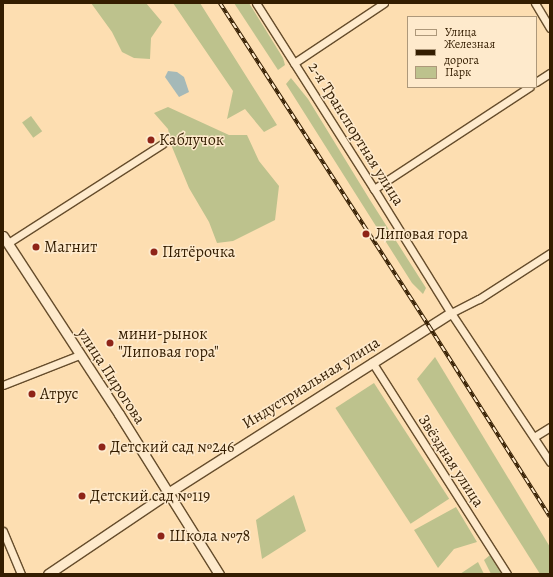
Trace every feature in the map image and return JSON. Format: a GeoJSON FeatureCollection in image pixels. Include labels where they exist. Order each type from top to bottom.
{"type":"FeatureCollection","features":[{"type":"Feature","properties":{"kind":"street","name":"2-я Транспортная улица"},"geometry":{"type":"LineString","coordinates":[[256,3],[451,313],[550,462]]}},
{"type":"Feature","properties":{"kind":"street"},"geometry":{"type":"LineString","coordinates":[[294,63],[384,3]]}},
{"type":"Feature","properties":{"kind":"street"},"geometry":{"type":"LineString","coordinates":[[535,3],[550,28]]}},
{"type":"Feature","properties":{"kind":"street"},"geometry":{"type":"LineString","coordinates":[[537,81],[550,73]]}},
{"type":"Feature","properties":{"kind":"street"},"geometry":{"type":"LineString","coordinates":[[374,189],[527,88]]}},
{"type":"Feature","properties":{"kind":"street"},"geometry":{"type":"LineString","coordinates":[[5,239],[162,144]]}},
{"type":"Feature","properties":{"kind":"street","name":"улица Пирогова"},"geometry":{"type":"LineString","coordinates":[[5,239],[79,355],[119,414],[219,574]]}},
{"type":"Feature","properties":{"kind":"street"},"geometry":{"type":"LineString","coordinates":[[451,313],[479,300],[550,253]]}},
{"type":"Feature","properties":{"kind":"street","name":"Индустриальная улица"},"geometry":{"type":"LineString","coordinates":[[48,574],[168,493],[451,313]]}},
{"type":"Feature","properties":{"kind":"street"},"geometry":{"type":"LineString","coordinates":[[3,385],[79,355]]}},
{"type":"Feature","properties":{"kind":"street","name":"Звёздная улица"},"geometry":{"type":"LineString","coordinates":[[372,362],[507,574]]}},
{"type":"Feature","properties":{"kind":"street"},"geometry":{"type":"LineString","coordinates":[[534,437],[550,427]]}},
{"type":"Feature","properties":{"kind":"street"},"geometry":{"type":"LineString","coordinates":[[3,531],[22,574]]}},
{"type":"Feature","properties":{"kind":"green space"},"geometry":{"type":"Polygon","coordinates":[[[91,3],[146,3],[162,22],[151,38],[150,59],[134,58],[122,52],[112,32],[91,3]]]}},
{"type":"Feature","properties":{"kind":"green space"},"geometry":{"type":"Polygon","coordinates":[[[173,3],[200,3],[277,125],[264,132],[245,109],[227,119],[233,91],[173,3]]]}},
{"type":"Feature","properties":{"kind":"green space"},"geometry":{"type":"Polygon","coordinates":[[[234,3],[249,3],[283,58],[285,65],[278,70],[234,3]]]}},
{"type":"Feature","properties":{"kind":"green space"},"geometry":{"type":"Polygon","coordinates":[[[291,78],[308,99],[426,288],[423,294],[412,283],[286,84],[291,78]]]}},
{"type":"Feature","properties":{"kind":"green space"},"geometry":{"type":"Polygon","coordinates":[[[168,107],[229,135],[247,135],[259,161],[279,186],[275,220],[233,241],[217,243],[209,222],[189,188],[172,147],[168,129],[154,113],[168,107]]]}},
{"type":"Feature","properties":{"kind":"green space"},"geometry":{"type":"Polygon","coordinates":[[[31,116],[42,131],[33,138],[22,122],[31,116]]]}},
{"type":"Feature","properties":{"kind":"green space"},"geometry":{"type":"Polygon","coordinates":[[[435,357],[550,547],[550,574],[540,574],[417,379],[435,357]]]}},
{"type":"Feature","properties":{"kind":"green space"},"geometry":{"type":"Polygon","coordinates":[[[374,383],[449,499],[411,524],[335,408],[374,383]]]}},
{"type":"Feature","properties":{"kind":"green space"},"geometry":{"type":"Polygon","coordinates":[[[294,495],[306,531],[262,559],[256,520],[294,495]]]}},
{"type":"Feature","properties":{"kind":"green space"},"geometry":{"type":"Polygon","coordinates":[[[456,507],[477,542],[454,549],[438,568],[414,530],[456,507]]]}},
{"type":"Feature","properties":{"kind":"green space"},"geometry":{"type":"Polygon","coordinates":[[[490,555],[502,574],[491,574],[484,560],[490,555]]]}},
{"type":"Feature","properties":{"kind":"green space"},"geometry":{"type":"Polygon","coordinates":[[[478,562],[484,574],[460,574],[478,562]]]}},
{"type":"Feature","properties":{"kind":"shaded area"},"geometry":{"type":"Polygon","coordinates":[[[168,71],[177,72],[184,77],[189,92],[179,97],[165,77],[168,71]]]}},
{"type":"Feature","properties":{"kind":"railway"},"geometry":{"type":"LineString","coordinates":[[220,3],[429,326],[550,517]]}},
{"type":"Feature","properties":{"kind":"place","name":"Каблучок"},"geometry":{"type":"Point","coordinates":[151,140]}},
{"type":"Feature","properties":{"kind":"place","name":"Липовая гора"},"geometry":{"type":"Point","coordinates":[366,234]}},
{"type":"Feature","properties":{"kind":"place","name":"Магнит"},"geometry":{"type":"Point","coordinates":[36,247]}},
{"type":"Feature","properties":{"kind":"place","name":"Пятёрочка"},"geometry":{"type":"Point","coordinates":[154,252]}},
{"type":"Feature","properties":{"kind":"place","name":"мини-рынок \"Липовая гора\""},"geometry":{"type":"Point","coordinates":[110,343]}},
{"type":"Feature","properties":{"kind":"place","name":"Атрус"},"geometry":{"type":"Point","coordinates":[32,394]}},
{"type":"Feature","properties":{"kind":"place","name":"Детский сад №246"},"geometry":{"type":"Point","coordinates":[102,447]}},
{"type":"Feature","properties":{"kind":"place","name":"Детский сад №119"},"geometry":{"type":"Point","coordinates":[82,496]}},
{"type":"Feature","properties":{"kind":"place","name":"Школа №78"},"geometry":{"type":"Point","coordinates":[161,536]}}]}
